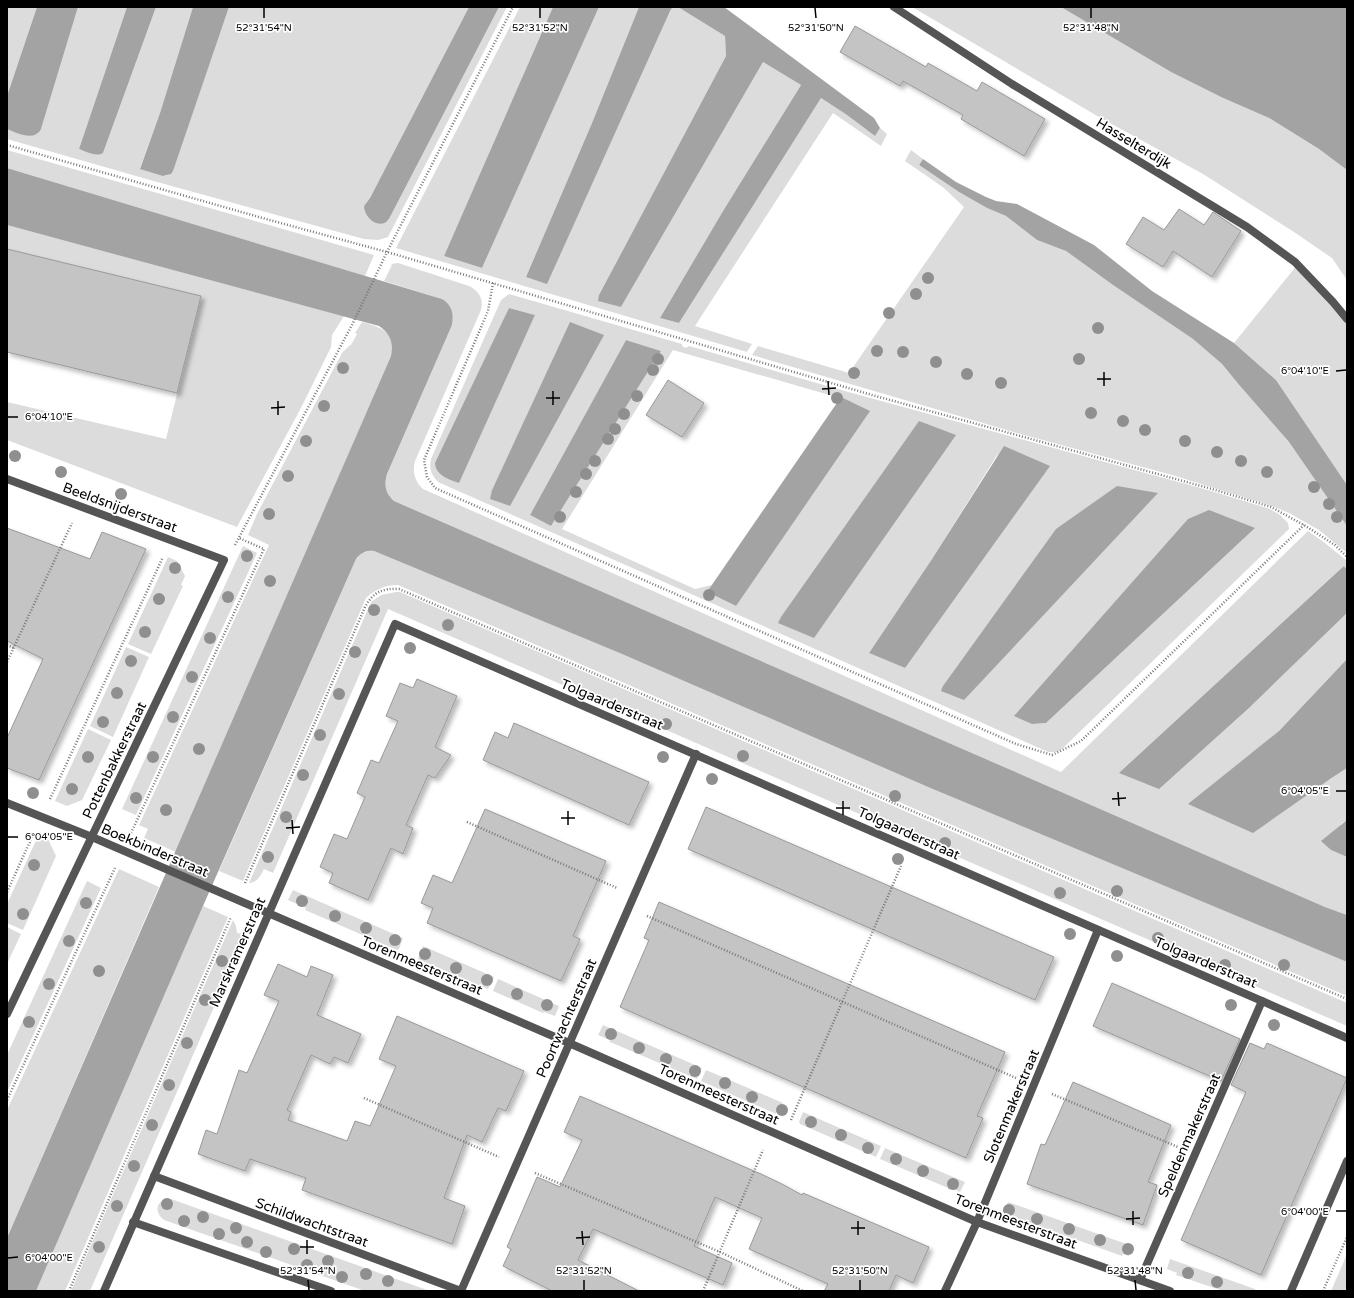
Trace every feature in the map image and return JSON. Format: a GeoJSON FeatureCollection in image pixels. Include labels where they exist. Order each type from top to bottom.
{"type":"FeatureCollection","features":[{"type":"Feature","properties":{"kind":"street","name":"Hasselterdijk"},"geometry":{"type":"LineString","coordinates":[[894,7],[1012,84],[1248,227],[1295,262],[1334,302],[1347,319]]}},
{"type":"Feature","properties":{"kind":"street","name":"Beeldsnijderstraat"},"geometry":{"type":"LineString","coordinates":[[7,478],[224,560]]}},
{"type":"Feature","properties":{"kind":"street","name":"Pottenbakkerstraat"},"geometry":{"type":"LineString","coordinates":[[7,1014],[224,560]]}},
{"type":"Feature","properties":{"kind":"street","name":"Tolgaarderstraat"},"geometry":{"type":"LineString","coordinates":[[395,624],[1347,1038]]}},
{"type":"Feature","properties":{"kind":"street","name":"Marskramerstraat"},"geometry":{"type":"LineString","coordinates":[[104,1291],[395,624]]}},
{"type":"Feature","properties":{"kind":"street","name":"Poortwachterstraat"},"geometry":{"type":"LineString","coordinates":[[461,1291],[696,754]]}},
{"type":"Feature","properties":{"kind":"street","name":"Boekbinderstraat"},"geometry":{"type":"LineString","coordinates":[[7,803],[123,850],[238,901],[269,913]]}},
{"type":"Feature","properties":{"kind":"street","name":"Torenmeesterstraat"},"geometry":{"type":"LineString","coordinates":[[269,913],[771,1131],[976,1222],[1165,1290]]}},
{"type":"Feature","properties":{"kind":"street","name":"Slotenmakerstraat"},"geometry":{"type":"LineString","coordinates":[[945,1291],[976,1222],[1098,930]]}},
{"type":"Feature","properties":{"kind":"street","name":"Speldenmakerstraat"},"geometry":{"type":"LineString","coordinates":[[1140,1280],[1262,1001]]}},
{"type":"Feature","properties":{"kind":"street"},"geometry":{"type":"LineString","coordinates":[[1291,1291],[1347,1161]]}},
{"type":"Feature","properties":{"kind":"street","name":"Schildwachtstraat"},"geometry":{"type":"LineString","coordinates":[[154,1176],[461,1291]]}},
{"type":"Feature","properties":{"kind":"street"},"geometry":{"type":"LineString","coordinates":[[134,1222],[331,1291]]}},
{"type":"Feature","properties":{"kind":"path"},"geometry":{"type":"LineString","coordinates":[[224,560],[239,538],[353,323],[387,252],[513,7]]}},
{"type":"Feature","properties":{"kind":"path"},"geometry":{"type":"LineString","coordinates":[[7,145],[251,215],[387,252],[872,394],[1212,489],[1271,507],[1304,525],[1334,545],[1347,557]]}},
{"type":"Feature","properties":{"kind":"path"},"geometry":{"type":"LineString","coordinates":[[493,283],[488,311],[424,460],[427,477],[435,488],[1016,744],[1052,755],[1081,741],[1304,525]]}},
{"type":"Feature","properties":{"kind":"path"},"geometry":{"type":"LineString","coordinates":[[7,662],[80,505]]}},
{"type":"Feature","properties":{"kind":"path"},"geometry":{"type":"LineString","coordinates":[[7,1100],[264,549],[239,538]]}},
{"type":"Feature","properties":{"kind":"path"},"geometry":{"type":"LineString","coordinates":[[7,892],[171,540]]}},
{"type":"Feature","properties":{"kind":"path"},"geometry":{"type":"LineString","coordinates":[[7,646],[14,648]]}},
{"type":"Feature","properties":{"kind":"path"},"geometry":{"type":"LineString","coordinates":[[467,822],[634,895]]}},
{"type":"Feature","properties":{"kind":"path"},"geometry":{"type":"LineString","coordinates":[[784,1137],[909,847]]}},
{"type":"Feature","properties":{"kind":"path"},"geometry":{"type":"LineString","coordinates":[[69,1291],[238,901]]}},
{"type":"Feature","properties":{"kind":"path"},"geometry":{"type":"LineString","coordinates":[[629,908],[1033,1086],[1195,1154]]}},
{"type":"Feature","properties":{"kind":"path"},"geometry":{"type":"LineString","coordinates":[[364,1098],[720,1252],[803,1291]]}},
{"type":"Feature","properties":{"kind":"path"},"geometry":{"type":"LineString","coordinates":[[703,1291],[771,1131]]}},
{"type":"Feature","properties":{"kind":"path"},"geometry":{"type":"LineString","coordinates":[[1323,1291],[1347,1237]]}},
{"type":"Feature","properties":{"kind":"shaded area"},"geometry":{"type":"Polygon","coordinates":[[[7,7],[37,7],[7,96],[7,7]]]}},
{"type":"Feature","properties":{"kind":"shaded area"},"geometry":{"type":"Polygon","coordinates":[[[37,7],[78,7],[41,129],[38,133],[30,136],[7,129],[7,96],[37,7]]]}},
{"type":"Feature","properties":{"kind":"shaded area"},"geometry":{"type":"Polygon","coordinates":[[[78,7],[127,7],[79,149],[101,154],[103,153],[156,7],[193,7],[160,113],[140,168],[165,176],[172,173],[229,7],[469,7],[370,198],[364,206],[366,214],[388,221],[499,7],[507,7],[388,237],[378,240],[364,239],[7,139],[7,129],[31,136],[41,129],[78,7]]]}},
{"type":"Feature","properties":{"kind":"shaded area"},"geometry":{"type":"Polygon","coordinates":[[[127,7],[156,7],[103,153],[91,154],[79,149],[127,7]]]}},
{"type":"Feature","properties":{"kind":"shaded area"},"geometry":{"type":"Polygon","coordinates":[[[193,7],[229,7],[173,171],[171,174],[163,176],[140,169],[160,113],[193,7]]]}},
{"type":"Feature","properties":{"kind":"shaded area"},"geometry":{"type":"Polygon","coordinates":[[[469,7],[499,7],[389,219],[381,224],[373,222],[367,215],[364,206],[370,198],[469,7]]]}},
{"type":"Feature","properties":{"kind":"shaded area"},"geometry":{"type":"Polygon","coordinates":[[[520,7],[553,7],[444,256],[482,268],[599,7],[639,7],[592,123],[526,277],[547,283],[671,9],[678,7],[725,36],[726,56],[599,295],[621,307],[763,62],[801,85],[723,211],[660,318],[679,323],[821,98],[875,136],[880,128],[887,134],[881,146],[833,113],[695,326],[752,344],[747,352],[396,248],[520,7]]]}},
{"type":"Feature","properties":{"kind":"shaded area"},"geometry":{"type":"Polygon","coordinates":[[[553,7],[599,7],[482,268],[444,256],[553,7]]]}},
{"type":"Feature","properties":{"kind":"shaded area"},"geometry":{"type":"Polygon","coordinates":[[[639,7],[675,7],[671,9],[547,284],[526,277],[592,123],[639,7]]]}},
{"type":"Feature","properties":{"kind":"shaded area"},"geometry":{"type":"Polygon","coordinates":[[[678,7],[724,7],[874,118],[880,128],[875,136],[821,98],[679,323],[660,318],[723,211],[801,85],[763,62],[621,307],[598,301],[599,295],[726,56],[725,36],[678,7]]]}},
{"type":"Feature","properties":{"kind":"shaded area"},"geometry":{"type":"Polygon","coordinates":[[[912,7],[1061,7],[1171,72],[1221,97],[1269,118],[1319,149],[1347,170],[1347,280],[1332,258],[1203,174],[1099,117],[912,7]]]}},
{"type":"Feature","properties":{"kind":"shaded area"},"geometry":{"type":"Polygon","coordinates":[[[1061,7],[1347,7],[1347,170],[1319,149],[1269,118],[1221,97],[1171,72],[1061,7]]]}},
{"type":"Feature","properties":{"kind":"shaded area"},"geometry":{"type":"Polygon","coordinates":[[[7,150],[374,255],[365,276],[7,168],[7,150]]]}},
{"type":"Feature","properties":{"kind":"shaded area"},"geometry":{"type":"Polygon","coordinates":[[[911,150],[923,159],[919,165],[959,192],[987,208],[1006,216],[1037,240],[1066,251],[1193,339],[1222,364],[1289,442],[1347,526],[1347,553],[1319,530],[1289,513],[1272,506],[1172,475],[1010,431],[752,355],[758,346],[849,373],[964,207],[944,188],[905,161],[911,150]]]}},
{"type":"Feature","properties":{"kind":"shaded area"},"geometry":{"type":"Polygon","coordinates":[[[923,159],[956,182],[996,201],[1017,204],[1094,245],[1152,291],[1234,343],[1276,380],[1347,485],[1347,526],[1289,442],[1222,364],[1193,339],[1066,251],[1037,240],[1006,216],[987,208],[959,192],[919,165],[923,159]]]}},
{"type":"Feature","properties":{"kind":"shaded area"},"geometry":{"type":"Polygon","coordinates":[[[7,168],[442,299],[452,310],[452,325],[387,474],[386,489],[394,501],[1325,907],[1347,915],[1347,962],[928,787],[622,654],[374,551],[366,552],[356,559],[36,1291],[7,1291],[7,1238],[391,356],[392,347],[388,335],[379,326],[7,225],[7,168]]]}},
{"type":"Feature","properties":{"kind":"shaded area"},"geometry":{"type":"Polygon","coordinates":[[[7,225],[344,316],[332,335],[331,347],[302,406],[237,527],[7,440],[7,402],[166,439],[201,296],[7,249],[7,225]]]}},
{"type":"Feature","properties":{"kind":"shaded area"},"geometry":{"type":"Polygon","coordinates":[[[398,263],[469,286],[476,290],[482,302],[481,310],[415,461],[415,476],[423,489],[1061,772],[1308,531],[1347,561],[1347,570],[1344,566],[1250,707],[1347,613],[1347,659],[1279,731],[1330,779],[1347,768],[1347,820],[1341,824],[1331,850],[1347,857],[1347,915],[1325,907],[394,501],[386,489],[387,474],[452,325],[453,318],[442,299],[384,281],[392,265],[391,264],[398,263]]]}},
{"type":"Feature","properties":{"kind":"shaded area"},"geometry":{"type":"Polygon","coordinates":[[[1298,264],[1333,302],[1347,323],[1347,485],[1276,380],[1234,343],[1298,264]]]}},
{"type":"Feature","properties":{"kind":"shaded area"},"geometry":{"type":"Polygon","coordinates":[[[509,294],[682,344],[682,346],[686,348],[689,346],[841,390],[1208,490],[1270,509],[1280,515],[1288,523],[1289,529],[1063,748],[1057,752],[1048,752],[438,482],[431,471],[431,459],[501,300],[509,294]],[[509,308],[438,472],[443,477],[459,482],[535,315],[509,308]],[[570,323],[492,490],[491,499],[510,506],[570,323]],[[626,340],[530,515],[551,526],[661,351],[626,340]],[[673,350],[562,529],[695,589],[712,585],[708,593],[736,606],[841,397],[836,403],[833,396],[673,350]],[[999,452],[932,559],[869,653],[905,668],[999,452]],[[1255,528],[1032,724],[1046,723],[1255,528]]]}},
{"type":"Feature","properties":{"kind":"shaded area"},"geometry":{"type":"Polygon","coordinates":[[[509,308],[535,315],[459,483],[440,474],[435,463],[509,308]]]}},
{"type":"Feature","properties":{"kind":"shaded area"},"geometry":{"type":"Polygon","coordinates":[[[362,322],[381,329],[390,336],[393,348],[391,356],[176,852],[144,838],[148,829],[139,825],[269,545],[248,535],[257,514],[342,353],[351,345],[357,334],[355,333],[362,322]]]}},
{"type":"Feature","properties":{"kind":"shaded area"},"geometry":{"type":"Polygon","coordinates":[[[570,322],[604,335],[510,506],[490,499],[492,490],[570,322]]]}},
{"type":"Feature","properties":{"kind":"shaded area"},"geometry":{"type":"Polygon","coordinates":[[[626,340],[661,351],[551,526],[530,515],[626,340]]]}},
{"type":"Feature","properties":{"kind":"shaded area"},"geometry":{"type":"Polygon","coordinates":[[[841,397],[870,411],[736,606],[707,592],[841,397]]]}},
{"type":"Feature","properties":{"kind":"shaded area"},"geometry":{"type":"Polygon","coordinates":[[[919,421],[956,435],[814,638],[778,623],[781,617],[919,421]]]}},
{"type":"Feature","properties":{"kind":"shaded area"},"geometry":{"type":"Polygon","coordinates":[[[1004,446],[1050,466],[905,668],[869,653],[932,559],[1004,446]]]}},
{"type":"Feature","properties":{"kind":"shaded area"},"geometry":{"type":"Polygon","coordinates":[[[1117,486],[1158,493],[964,700],[941,691],[943,686],[1056,529],[1117,486]]]}},
{"type":"Feature","properties":{"kind":"shaded area"},"geometry":{"type":"Polygon","coordinates":[[[1209,510],[1255,528],[1046,723],[1032,724],[1014,716],[1188,519],[1209,510]]]}},
{"type":"Feature","properties":{"kind":"shaded area"},"geometry":{"type":"Polygon","coordinates":[[[243,546],[257,553],[136,815],[122,809],[243,546]]]}},
{"type":"Feature","properties":{"kind":"shaded area"},"geometry":{"type":"Polygon","coordinates":[[[374,551],[622,654],[928,787],[1347,962],[1347,996],[398,585],[381,588],[366,598],[243,881],[219,871],[356,559],[362,553],[374,551]]]}},
{"type":"Feature","properties":{"kind":"shaded area"},"geometry":{"type":"Polygon","coordinates":[[[168,557],[177,561],[185,576],[181,585],[183,586],[151,654],[128,644],[168,557]]]}},
{"type":"Feature","properties":{"kind":"shaded area"},"geometry":{"type":"Polygon","coordinates":[[[1344,566],[1347,570],[1347,613],[1250,707],[1159,789],[1119,773],[1344,566]]]}},
{"type":"Feature","properties":{"kind":"shaded area"},"geometry":{"type":"Polygon","coordinates":[[[400,592],[1347,1003],[1347,1026],[388,609],[273,873],[264,869],[257,880],[249,883],[371,602],[381,595],[400,592]]]}},
{"type":"Feature","properties":{"kind":"shaded area"},"geometry":{"type":"Polygon","coordinates":[[[126,647],[149,657],[113,737],[90,726],[126,647]]]}},
{"type":"Feature","properties":{"kind":"shaded area"},"geometry":{"type":"Polygon","coordinates":[[[1347,659],[1347,768],[1253,833],[1188,804],[1279,731],[1347,659]]]}},
{"type":"Feature","properties":{"kind":"shaded area"},"geometry":{"type":"Polygon","coordinates":[[[88,729],[111,740],[82,800],[67,806],[55,801],[88,729]]]}},
{"type":"Feature","properties":{"kind":"shaded area"},"geometry":{"type":"Polygon","coordinates":[[[1347,820],[1347,857],[1331,850],[1321,841],[1347,820]]]}},
{"type":"Feature","properties":{"kind":"shaded area"},"geometry":{"type":"Polygon","coordinates":[[[39,834],[47,837],[56,856],[23,930],[7,923],[7,904],[39,834]]]}},
{"type":"Feature","properties":{"kind":"shaded area"},"geometry":{"type":"Polygon","coordinates":[[[119,869],[159,887],[7,1238],[7,1110],[119,869]]]}},
{"type":"Feature","properties":{"kind":"shaded area"},"geometry":{"type":"Polygon","coordinates":[[[87,881],[101,888],[7,1092],[7,1055],[87,881]]]}},
{"type":"Feature","properties":{"kind":"shaded area"},"geometry":{"type":"Polygon","coordinates":[[[293,890],[403,938],[399,949],[397,950],[305,910],[306,908],[288,900],[293,890]]]}},
{"type":"Feature","properties":{"kind":"shaded area"},"geometry":{"type":"Polygon","coordinates":[[[203,906],[228,917],[65,1291],[36,1291],[203,906]]]}},
{"type":"Feature","properties":{"kind":"shaded area"},"geometry":{"type":"Polygon","coordinates":[[[233,920],[237,933],[245,934],[245,936],[90,1291],[71,1291],[233,920]]]}},
{"type":"Feature","properties":{"kind":"shaded area"},"geometry":{"type":"Polygon","coordinates":[[[7,927],[21,934],[7,964],[7,927]]]}},
{"type":"Feature","properties":{"kind":"shaded area"},"geometry":{"type":"Polygon","coordinates":[[[423,946],[494,977],[488,989],[418,959],[423,946]]]}},
{"type":"Feature","properties":{"kind":"shaded area"},"geometry":{"type":"Polygon","coordinates":[[[498,979],[559,1006],[555,1016],[544,1012],[543,1013],[493,991],[498,979]]]}},
{"type":"Feature","properties":{"kind":"shaded area"},"geometry":{"type":"Polygon","coordinates":[[[603,1025],[702,1068],[697,1079],[610,1042],[609,1043],[610,1040],[598,1035],[603,1025]]]}},
{"type":"Feature","properties":{"kind":"shaded area"},"geometry":{"type":"Polygon","coordinates":[[[706,1070],[783,1103],[779,1114],[701,1081],[706,1070]]]}},
{"type":"Feature","properties":{"kind":"shaded area"},"geometry":{"type":"Polygon","coordinates":[[[803,1112],[881,1146],[876,1157],[800,1124],[799,1122],[803,1112]]]}},
{"type":"Feature","properties":{"kind":"shaded area"},"geometry":{"type":"Polygon","coordinates":[[[885,1148],[965,1182],[960,1192],[950,1188],[948,1190],[948,1188],[880,1159],[885,1148]]]}},
{"type":"Feature","properties":{"kind":"shaded area"},"geometry":{"type":"Polygon","coordinates":[[[166,1199],[171,1199],[430,1291],[365,1291],[164,1220],[159,1214],[158,1206],[166,1199]]]}},
{"type":"Feature","properties":{"kind":"shaded area"},"geometry":{"type":"Polygon","coordinates":[[[1008,1202],[1132,1246],[1129,1256],[1123,1254],[1122,1256],[1014,1218],[1014,1216],[1003,1212],[1008,1202]]]}},
{"type":"Feature","properties":{"kind":"shaded area"},"geometry":{"type":"Polygon","coordinates":[[[1347,1254],[1347,1291],[1331,1291],[1347,1254]]]}},
{"type":"Feature","properties":{"kind":"shaded area"},"geometry":{"type":"Polygon","coordinates":[[[1170,1259],[1255,1289],[1255,1291],[1223,1291],[1176,1275],[1177,1273],[1167,1269],[1170,1259]]]}},
{"type":"Feature","properties":{"kind":"building"},"geometry":{"type":"Polygon","coordinates":[[[855,26],[926,67],[928,63],[977,91],[982,82],[1045,119],[1024,156],[961,119],[963,115],[903,81],[900,86],[840,52],[855,26]]]}},
{"type":"Feature","properties":{"kind":"building"},"geometry":{"type":"Polygon","coordinates":[[[1179,209],[1204,225],[1213,212],[1241,231],[1212,277],[1173,251],[1163,267],[1126,244],[1143,217],[1164,230],[1179,209]]]}},
{"type":"Feature","properties":{"kind":"building"},"geometry":{"type":"Polygon","coordinates":[[[7,249],[201,296],[177,393],[7,352],[7,249]]]}},
{"type":"Feature","properties":{"kind":"building"},"geometry":{"type":"Polygon","coordinates":[[[668,380],[704,403],[682,437],[646,415],[668,380]]]}},
{"type":"Feature","properties":{"kind":"building"},"geometry":{"type":"Polygon","coordinates":[[[7,528],[90,559],[102,532],[146,549],[39,780],[7,768],[7,738],[43,659],[7,641],[7,528]]]}},
{"type":"Feature","properties":{"kind":"building"},"geometry":{"type":"Polygon","coordinates":[[[417,679],[457,696],[435,747],[451,755],[435,778],[428,775],[406,825],[413,828],[403,854],[391,848],[368,900],[329,883],[333,873],[320,867],[334,834],[347,839],[365,797],[357,793],[371,760],[379,763],[398,721],[386,716],[400,683],[413,688],[417,679]]]}},
{"type":"Feature","properties":{"kind":"building"},"geometry":{"type":"Polygon","coordinates":[[[514,723],[649,782],[629,825],[483,760],[495,732],[508,738],[514,723]]]}},
{"type":"Feature","properties":{"kind":"building"},"geometry":{"type":"Polygon","coordinates":[[[706,807],[1054,957],[1035,1000],[688,849],[706,807]]]}},
{"type":"Feature","properties":{"kind":"building"},"geometry":{"type":"Polygon","coordinates":[[[485,809],[606,861],[573,936],[580,939],[561,981],[427,923],[433,908],[421,903],[433,875],[452,883],[485,809]]]}},
{"type":"Feature","properties":{"kind":"building"},"geometry":{"type":"Polygon","coordinates":[[[659,902],[1005,1052],[977,1116],[983,1118],[966,1158],[620,1007],[649,940],[644,938],[659,902]]]}},
{"type":"Feature","properties":{"kind":"building"},"geometry":{"type":"Polygon","coordinates":[[[278,964],[307,977],[311,966],[333,975],[317,1015],[361,1034],[348,1063],[334,1057],[330,1064],[311,1055],[287,1110],[291,1112],[288,1120],[347,1141],[355,1121],[370,1126],[396,1066],[379,1059],[397,1016],[524,1071],[506,1111],[498,1108],[482,1142],[467,1135],[444,1198],[465,1206],[452,1244],[302,1190],[306,1178],[250,1159],[245,1171],[198,1154],[206,1130],[217,1134],[239,1070],[247,1073],[279,1001],[264,995],[278,964]]]}},
{"type":"Feature","properties":{"kind":"building"},"geometry":{"type":"Polygon","coordinates":[[[1112,983],[1240,1039],[1221,1081],[1093,1026],[1112,983]]]}},
{"type":"Feature","properties":{"kind":"building"},"geometry":{"type":"Polygon","coordinates":[[[1250,1043],[1264,1049],[1267,1043],[1347,1078],[1261,1275],[1181,1240],[1246,1092],[1231,1085],[1250,1043]]]}},
{"type":"Feature","properties":{"kind":"building"},"geometry":{"type":"Polygon","coordinates":[[[1073,1082],[1171,1125],[1148,1182],[1157,1185],[1143,1225],[1027,1184],[1041,1144],[1045,1145],[1073,1082]]]}},
{"type":"Feature","properties":{"kind":"building"},"geometry":{"type":"Polygon","coordinates":[[[580,1096],[761,1174],[802,1195],[803,1193],[929,1247],[913,1283],[896,1275],[889,1291],[824,1291],[828,1284],[749,1249],[762,1218],[715,1197],[694,1246],[732,1263],[723,1285],[593,1229],[578,1260],[639,1291],[552,1291],[503,1266],[511,1249],[507,1247],[537,1177],[560,1187],[582,1140],[564,1132],[580,1096]]]}}]}
